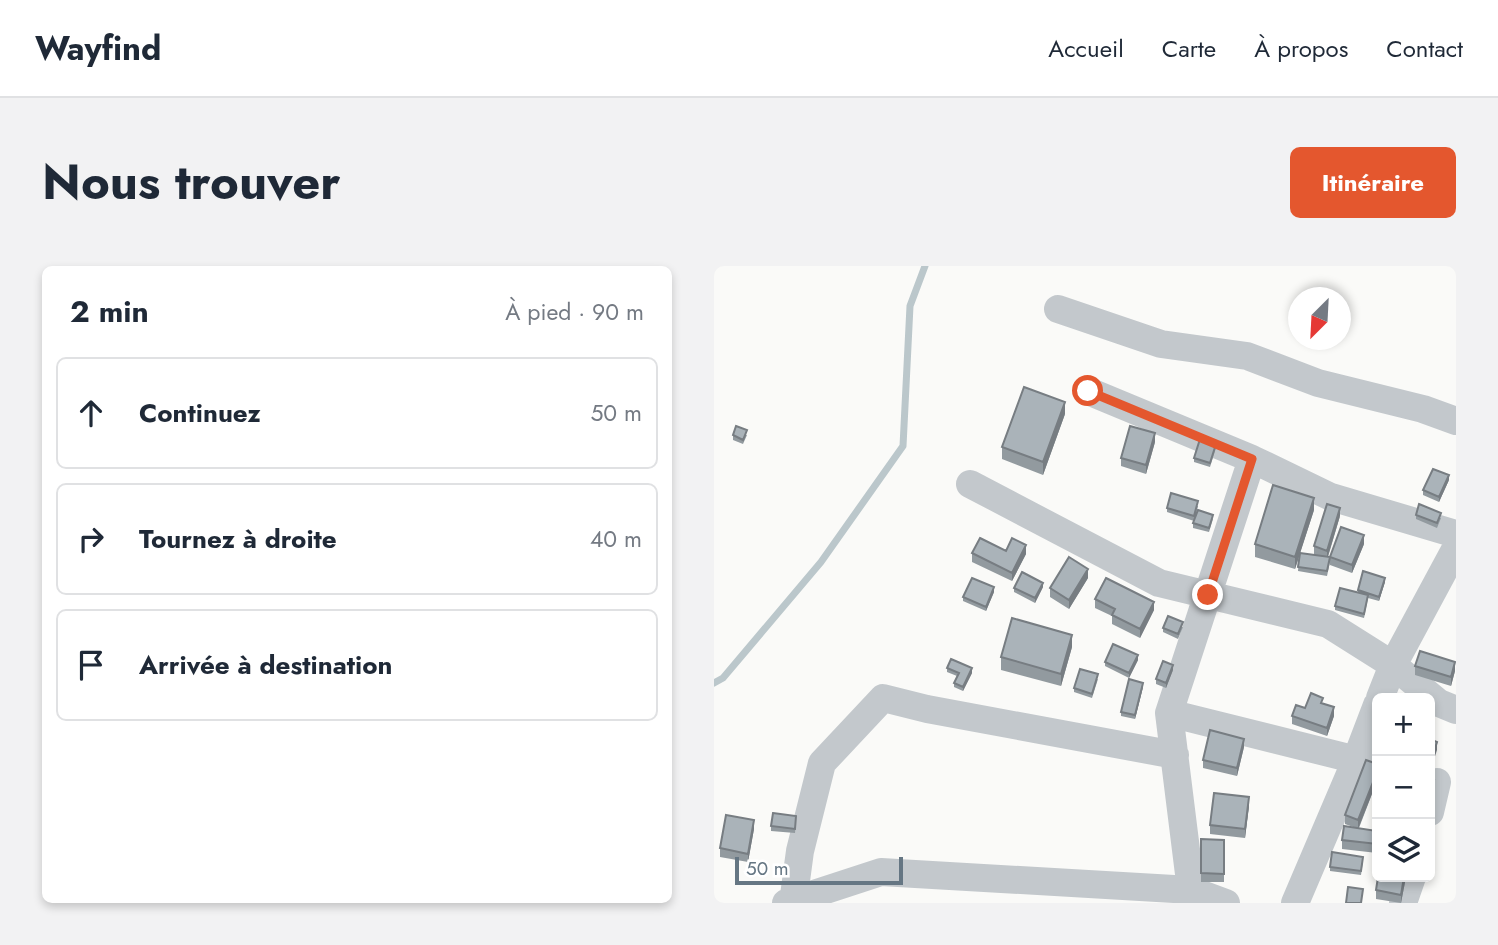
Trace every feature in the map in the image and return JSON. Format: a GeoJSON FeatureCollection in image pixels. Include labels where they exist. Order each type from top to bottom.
{"type":"FeatureCollection","features":[{"type":"Feature","properties":{"kind":"street"},"geometry":{"type":"LineString","coordinates":[[1058,309],[1161,345],[1247,356],[1318,383],[1423,409],[1456,421]]}},
{"type":"Feature","properties":{"kind":"street"},"geometry":{"type":"LineString","coordinates":[[1088,391],[1252,459],[1331,497],[1456,534]]}},
{"type":"Feature","properties":{"kind":"street"},"geometry":{"type":"LineString","coordinates":[[1191,890],[1169,713],[1252,459]]}},
{"type":"Feature","properties":{"kind":"street"},"geometry":{"type":"LineString","coordinates":[[970,484],[1159,583],[1328,624],[1393,665],[1439,703],[1456,710]]}},
{"type":"Feature","properties":{"kind":"street"},"geometry":{"type":"LineString","coordinates":[[1382,693],[1393,665],[1456,548]]}},
{"type":"Feature","properties":{"kind":"street"},"geometry":{"type":"LineString","coordinates":[[1175,755],[927,709],[883,698],[822,764],[800,851],[791,902],[881,873],[1191,890],[1226,903]]}},
{"type":"Feature","properties":{"kind":"street"},"geometry":{"type":"LineString","coordinates":[[1169,713],[1367,763]]}},
{"type":"Feature","properties":{"kind":"street"},"geometry":{"type":"LineString","coordinates":[[1295,903],[1367,763],[1372,734]]}},
{"type":"Feature","properties":{"kind":"street"},"geometry":{"type":"LineString","coordinates":[[1403,903],[1410,882]]}},
{"type":"Feature","properties":{"kind":"building"},"geometry":{"type":"Polygon","coordinates":[[[1024,387],[1065,402],[1043,462],[1002,447],[1024,387]]]}},
{"type":"Feature","properties":{"kind":"building"},"geometry":{"type":"Polygon","coordinates":[[[736,426],[747,430],[743,440],[733,435],[736,426]]]}},
{"type":"Feature","properties":{"kind":"building"},"geometry":{"type":"Polygon","coordinates":[[[1130,426],[1155,433],[1146,465],[1121,458],[1130,426]]]}},
{"type":"Feature","properties":{"kind":"building"},"geometry":{"type":"Polygon","coordinates":[[[1200,439],[1216,444],[1210,463],[1194,458],[1200,439]]]}},
{"type":"Feature","properties":{"kind":"building"},"geometry":{"type":"Polygon","coordinates":[[[1433,469],[1449,475],[1439,497],[1423,490],[1433,469]]]}},
{"type":"Feature","properties":{"kind":"building"},"geometry":{"type":"Polygon","coordinates":[[[1273,485],[1314,498],[1295,557],[1255,544],[1273,485]]]}},
{"type":"Feature","properties":{"kind":"building"},"geometry":{"type":"Polygon","coordinates":[[[1171,493],[1198,501],[1194,516],[1167,508],[1171,493]]]}},
{"type":"Feature","properties":{"kind":"building"},"geometry":{"type":"Polygon","coordinates":[[[1327,504],[1340,508],[1327,551],[1314,546],[1327,504]]]}},
{"type":"Feature","properties":{"kind":"building"},"geometry":{"type":"Polygon","coordinates":[[[1419,504],[1441,513],[1437,523],[1416,515],[1419,504]]]}},
{"type":"Feature","properties":{"kind":"building"},"geometry":{"type":"Polygon","coordinates":[[[1198,510],[1213,515],[1209,528],[1193,523],[1198,510]]]}},
{"type":"Feature","properties":{"kind":"building"},"geometry":{"type":"Polygon","coordinates":[[[1341,527],[1364,535],[1352,565],[1330,557],[1341,527]]]}},
{"type":"Feature","properties":{"kind":"building"},"geometry":{"type":"Polygon","coordinates":[[[980,538],[1006,551],[1012,538],[1026,545],[1012,573],[972,553],[980,538]]]}},
{"type":"Feature","properties":{"kind":"building"},"geometry":{"type":"Polygon","coordinates":[[[1300,553],[1330,557],[1327,571],[1298,567],[1300,553]]]}},
{"type":"Feature","properties":{"kind":"building"},"geometry":{"type":"Polygon","coordinates":[[[1069,557],[1088,569],[1069,600],[1050,588],[1069,557]]]}},
{"type":"Feature","properties":{"kind":"building"},"geometry":{"type":"Polygon","coordinates":[[[1363,571],[1385,578],[1379,597],[1358,590],[1363,571]]]}},
{"type":"Feature","properties":{"kind":"building"},"geometry":{"type":"Polygon","coordinates":[[[1022,572],[1043,583],[1035,598],[1014,588],[1022,572]]]}},
{"type":"Feature","properties":{"kind":"building"},"geometry":{"type":"Polygon","coordinates":[[[972,578],[994,587],[986,607],[963,597],[972,578]]]}},
{"type":"Feature","properties":{"kind":"building"},"geometry":{"type":"Polygon","coordinates":[[[1106,578],[1154,602],[1140,629],[1112,615],[1115,609],[1095,599],[1106,578]]]}},
{"type":"Feature","properties":{"kind":"building"},"geometry":{"type":"Polygon","coordinates":[[[1340,588],[1368,595],[1364,614],[1335,606],[1340,588]]]}},
{"type":"Feature","properties":{"kind":"building"},"geometry":{"type":"Polygon","coordinates":[[[1168,616],[1183,622],[1178,634],[1163,628],[1168,616]]]}},
{"type":"Feature","properties":{"kind":"building"},"geometry":{"type":"Polygon","coordinates":[[[1012,618],[1072,635],[1061,674],[1001,657],[1012,618]]]}},
{"type":"Feature","properties":{"kind":"building"},"geometry":{"type":"Polygon","coordinates":[[[1113,644],[1138,655],[1129,673],[1105,662],[1113,644]]]}},
{"type":"Feature","properties":{"kind":"building"},"geometry":{"type":"Polygon","coordinates":[[[1420,651],[1455,662],[1451,677],[1415,666],[1420,651]]]}},
{"type":"Feature","properties":{"kind":"building"},"geometry":{"type":"Polygon","coordinates":[[[951,659],[972,668],[963,687],[954,683],[959,673],[947,668],[951,659]]]}},
{"type":"Feature","properties":{"kind":"building"},"geometry":{"type":"Polygon","coordinates":[[[1163,661],[1173,665],[1166,683],[1156,679],[1163,661]]]}},
{"type":"Feature","properties":{"kind":"building"},"geometry":{"type":"Polygon","coordinates":[[[1080,669],[1098,674],[1092,694],[1074,688],[1080,669]]]}},
{"type":"Feature","properties":{"kind":"building"},"geometry":{"type":"Polygon","coordinates":[[[1129,679],[1143,683],[1135,715],[1121,712],[1129,679]]]}},
{"type":"Feature","properties":{"kind":"building"},"geometry":{"type":"Polygon","coordinates":[[[1311,693],[1323,698],[1321,703],[1334,707],[1327,728],[1292,716],[1296,705],[1305,708],[1311,693]]]}},
{"type":"Feature","properties":{"kind":"building"},"geometry":{"type":"Polygon","coordinates":[[[1210,730],[1244,739],[1237,768],[1203,760],[1210,730]]]}},
{"type":"Feature","properties":{"kind":"building"},"geometry":{"type":"Polygon","coordinates":[[[1366,760],[1372,762],[1372,785],[1358,820],[1345,815],[1366,760]]]}},
{"type":"Feature","properties":{"kind":"building"},"geometry":{"type":"Polygon","coordinates":[[[1214,793],[1249,797],[1245,829],[1210,825],[1214,793]]]}},
{"type":"Feature","properties":{"kind":"building"},"geometry":{"type":"Polygon","coordinates":[[[773,813],[796,816],[795,829],[771,826],[773,813]]]}},
{"type":"Feature","properties":{"kind":"building"},"geometry":{"type":"Polygon","coordinates":[[[726,815],[754,820],[748,854],[720,848],[726,815]]]}},
{"type":"Feature","properties":{"kind":"building"},"geometry":{"type":"Polygon","coordinates":[[[1344,826],[1372,830],[1372,843],[1342,840],[1344,826]]]}},
{"type":"Feature","properties":{"kind":"building"},"geometry":{"type":"Polygon","coordinates":[[[1201,839],[1224,840],[1224,874],[1201,873],[1201,839]]]}},
{"type":"Feature","properties":{"kind":"building"},"geometry":{"type":"Polygon","coordinates":[[[1332,852],[1363,857],[1361,871],[1330,867],[1332,852]]]}},
{"type":"Feature","properties":{"kind":"building"},"geometry":{"type":"Polygon","coordinates":[[[1377,882],[1403,882],[1401,895],[1376,890],[1377,882]]]}},
{"type":"Feature","properties":{"kind":"building"},"geometry":{"type":"Polygon","coordinates":[[[1348,887],[1363,889],[1361,903],[1346,903],[1348,887]]]}},
{"type":"Feature","properties":{"kind":"waterway"},"geometry":{"type":"LineString","coordinates":[[714,683],[723,678],[821,562],[903,446],[910,306],[925,266]]}},
{"type":"Feature","properties":{"kind":"route"},"geometry":{"type":"LineString","coordinates":[[1088,391],[1252,459],[1208,595]]}}]}
